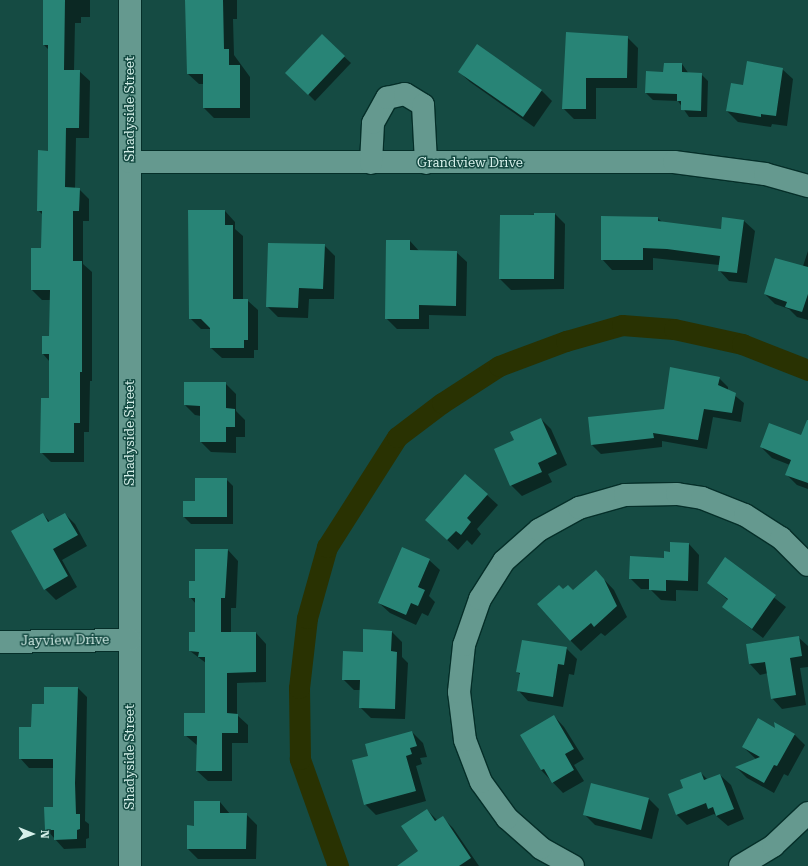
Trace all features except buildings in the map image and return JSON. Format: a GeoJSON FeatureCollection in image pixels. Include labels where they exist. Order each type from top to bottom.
{"type":"FeatureCollection","features":[{"type":"Feature","properties":{"kind":"street","name":"Shadyside Street"},"geometry":{"type":"LineString","coordinates":[[130,0],[130,866]]}},
{"type":"Feature","properties":{"kind":"street"},"geometry":{"type":"LineString","coordinates":[[371,164],[373,124],[387,98],[405,94],[423,105],[426,163]]}},
{"type":"Feature","properties":{"kind":"street","name":"Grandview Drive"},"geometry":{"type":"LineString","coordinates":[[130,162],[371,164],[674,162],[765,174],[808,186]]}},
{"type":"Feature","properties":{"kind":"street"},"geometry":{"type":"LineString","coordinates":[[573,866],[541,848],[507,818],[481,782],[465,740],[459,692],[464,645],[480,600],[504,560],[539,530],[579,508],[625,495],[677,494],[702,498],[745,514],[781,538],[808,566]]}},
{"type":"Feature","properties":{"kind":"street","name":"Jayview Drive"},"geometry":{"type":"LineString","coordinates":[[0,642],[130,640]]}},
{"type":"Feature","properties":{"kind":"street"},"geometry":{"type":"LineString","coordinates":[[740,866],[773,846],[808,812]]}},
{"type":"Feature","properties":{"kind":"waterway"},"geometry":{"type":"LineString","coordinates":[[338,866],[300,759],[299,688],[307,618],[327,547],[397,437],[442,403],[499,366],[566,341],[622,325],[674,329],[742,344],[808,370]]}}]}
